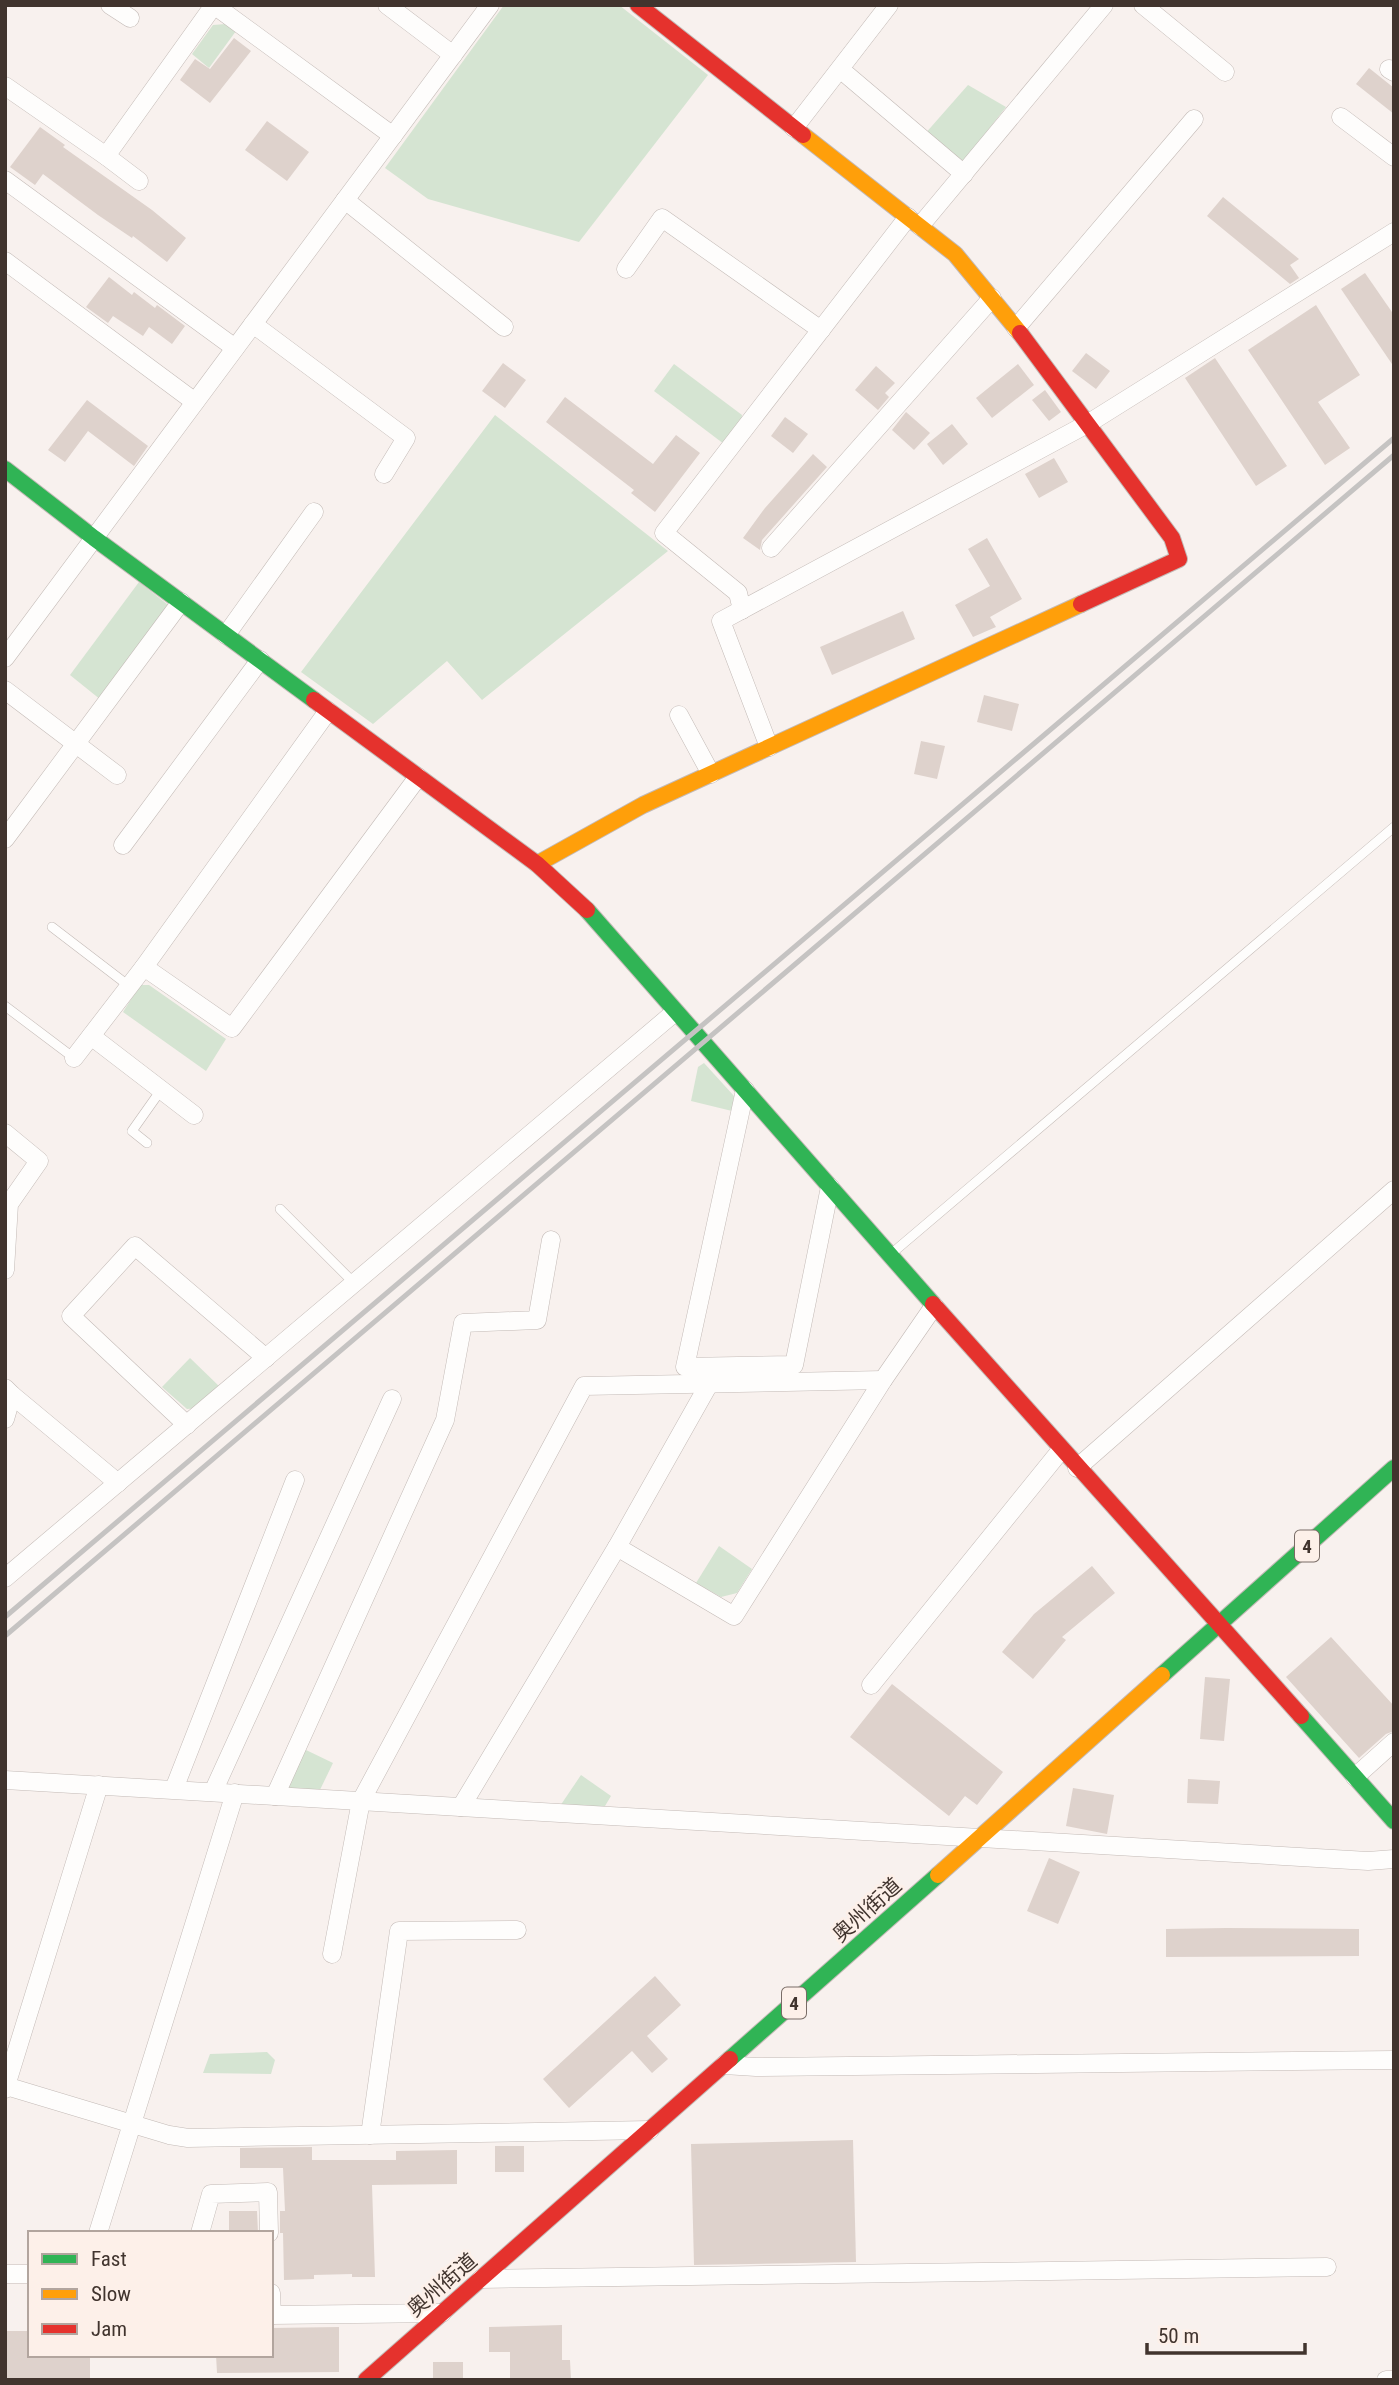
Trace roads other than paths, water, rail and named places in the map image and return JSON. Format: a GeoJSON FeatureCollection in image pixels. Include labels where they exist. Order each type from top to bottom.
{"type":"FeatureCollection","features":[{"type":"Feature","properties":{"kind":"main road"},"geometry":{"type":"LineString","coordinates":[[537,864],[643,805],[1180,559],[1172,538],[1089,423],[956,254],[638,5]]}},
{"type":"Feature","properties":{"kind":"main road"},"geometry":{"type":"LineString","coordinates":[[5,469],[181,603],[537,864],[578,900],[1060,1450],[1394,1821]]}},
{"type":"Feature","properties":{"kind":"main road","name":"奥州街道"},"geometry":{"type":"LineString","coordinates":[[367,2379],[651,2130],[1394,1468]]}},
{"type":"Feature","properties":{"kind":"street"},"geometry":{"type":"LineString","coordinates":[[110,5],[130,18]]}},
{"type":"Feature","properties":{"kind":"street"},"geometry":{"type":"LineString","coordinates":[[106,156],[214,5],[393,136]]}},
{"type":"Feature","properties":{"kind":"street"},"geometry":{"type":"LineString","coordinates":[[387,5],[453,55]]}},
{"type":"Feature","properties":{"kind":"street"},"geometry":{"type":"LineString","coordinates":[[5,658],[490,5]]}},
{"type":"Feature","properties":{"kind":"street"},"geometry":{"type":"LineString","coordinates":[[794,128],[889,5]]}},
{"type":"Feature","properties":{"kind":"street"},"geometry":{"type":"LineString","coordinates":[[742,610],[738,593],[664,533],[821,330],[914,222],[964,174],[1104,5]]}},
{"type":"Feature","properties":{"kind":"street"},"geometry":{"type":"LineString","coordinates":[[1143,5],[1225,72]]}},
{"type":"Feature","properties":{"kind":"street"},"geometry":{"type":"LineString","coordinates":[[840,69],[964,174]]}},
{"type":"Feature","properties":{"kind":"street"},"geometry":{"type":"LineString","coordinates":[[5,86],[139,181]]}},
{"type":"Feature","properties":{"kind":"street"},"geometry":{"type":"LineString","coordinates":[[1341,117],[1394,157]]}},
{"type":"Feature","properties":{"kind":"street"},"geometry":{"type":"LineString","coordinates":[[1016,328],[1194,119]]}},
{"type":"Feature","properties":{"kind":"street"},"geometry":{"type":"LineString","coordinates":[[5,180],[235,348]]}},
{"type":"Feature","properties":{"kind":"street"},"geometry":{"type":"LineString","coordinates":[[345,200],[505,327]]}},
{"type":"Feature","properties":{"kind":"street"},"geometry":{"type":"LineString","coordinates":[[626,269],[662,218],[821,330]]}},
{"type":"Feature","properties":{"kind":"street"},"geometry":{"type":"LineString","coordinates":[[769,747],[721,621],[1089,423],[1394,232]]}},
{"type":"Feature","properties":{"kind":"street"},"geometry":{"type":"LineString","coordinates":[[5,261],[195,402]]}},
{"type":"Feature","properties":{"kind":"street"},"geometry":{"type":"LineString","coordinates":[[771,548],[992,298]]}},
{"type":"Feature","properties":{"kind":"street"},"geometry":{"type":"LineString","coordinates":[[253,324],[406,438],[384,474]]}},
{"type":"Feature","properties":{"kind":"street"},"geometry":{"type":"LineString","coordinates":[[226,635],[314,512]]}},
{"type":"Feature","properties":{"kind":"street"},"geometry":{"type":"LineString","coordinates":[[5,839],[181,603]]}},
{"type":"Feature","properties":{"kind":"street"},"geometry":{"type":"LineString","coordinates":[[123,845],[260,660]]}},
{"type":"Feature","properties":{"kind":"street"},"geometry":{"type":"LineString","coordinates":[[5,690],[117,775]]}},
{"type":"Feature","properties":{"kind":"street"},"geometry":{"type":"LineString","coordinates":[[74,1058],[144,967],[328,710]]}},
{"type":"Feature","properties":{"kind":"street"},"geometry":{"type":"LineString","coordinates":[[679,715],[711,774]]}},
{"type":"Feature","properties":{"kind":"street"},"geometry":{"type":"LineString","coordinates":[[144,967],[232,1028],[418,777]]}},
{"type":"Feature","properties":{"kind":"street"},"geometry":{"type":"LineString","coordinates":[[5,1578],[675,1012]]}},
{"type":"Feature","properties":{"kind":"street"},"geometry":{"type":"LineString","coordinates":[[91,1036],[194,1115]]}},
{"type":"Feature","properties":{"kind":"street"},"geometry":{"type":"LineString","coordinates":[[745,1090],[685,1367],[794,1365],[830,1187]]}},
{"type":"Feature","properties":{"kind":"street"},"geometry":{"type":"LineString","coordinates":[[5,1133],[38,1161],[9,1204],[5,1269]]}},
{"type":"Feature","properties":{"kind":"street"},"geometry":{"type":"LineString","coordinates":[[1077,1468],[1394,1189]]}},
{"type":"Feature","properties":{"kind":"street"},"geometry":{"type":"LineString","coordinates":[[275,1796],[445,1420],[463,1323],[537,1320],[551,1240]]}},
{"type":"Feature","properties":{"kind":"street"},"geometry":{"type":"LineString","coordinates":[[187,1425],[71,1316],[135,1246],[266,1358]]}},
{"type":"Feature","properties":{"kind":"street"},"geometry":{"type":"LineString","coordinates":[[617,1548],[734,1616],[883,1380],[934,1306]]}},
{"type":"Feature","properties":{"kind":"street"},"geometry":{"type":"LineString","coordinates":[[332,1954],[361,1801],[584,1386],[883,1380]]}},
{"type":"Feature","properties":{"kind":"street"},"geometry":{"type":"LineString","coordinates":[[461,1807],[617,1548],[709,1384]]}},
{"type":"Feature","properties":{"kind":"street"},"geometry":{"type":"LineString","coordinates":[[9,1392],[118,1483]]}},
{"type":"Feature","properties":{"kind":"street"},"geometry":{"type":"LineString","coordinates":[[5,1419],[9,1392]]}},
{"type":"Feature","properties":{"kind":"street"},"geometry":{"type":"LineString","coordinates":[[214,1792],[392,1399]]}},
{"type":"Feature","properties":{"kind":"street"},"geometry":{"type":"LineString","coordinates":[[871,1685],[1060,1450]]}},
{"type":"Feature","properties":{"kind":"street"},"geometry":{"type":"LineString","coordinates":[[174,1789],[295,1480]]}},
{"type":"Feature","properties":{"kind":"street"},"geometry":{"type":"LineString","coordinates":[[1355,1777],[1394,1742]]}},
{"type":"Feature","properties":{"kind":"street"},"geometry":{"type":"LineString","coordinates":[[5,1780],[1368,1861],[1394,1859]]}},
{"type":"Feature","properties":{"kind":"street"},"geometry":{"type":"LineString","coordinates":[[99,1785],[6,2087],[188,2138],[651,2130]]}},
{"type":"Feature","properties":{"kind":"street"},"geometry":{"type":"LineString","coordinates":[[99,2231],[235,1793]]}},
{"type":"Feature","properties":{"kind":"street"},"geometry":{"type":"LineString","coordinates":[[370,2135],[399,1931],[517,1930]]}},
{"type":"Feature","properties":{"kind":"street"},"geometry":{"type":"LineString","coordinates":[[724,2065],[770,2067],[1394,2060]]}},
{"type":"Feature","properties":{"kind":"street"},"geometry":{"type":"LineString","coordinates":[[201,2231],[211,2194],[268,2192],[269,2231]]}},
{"type":"Feature","properties":{"kind":"street"},"geometry":{"type":"LineString","coordinates":[[481,2279],[1327,2267]]}},
{"type":"Feature","properties":{"kind":"street"},"geometry":{"type":"LineString","coordinates":[[5,2274],[28,2274]]}},
{"type":"Feature","properties":{"kind":"street"},"geometry":{"type":"LineString","coordinates":[[273,2315],[442,2313]]}},
{"type":"Feature","properties":{"kind":"street"},"geometry":{"type":"LineString","coordinates":[[1386,2380],[1394,2380]]}},
{"type":"Feature","properties":{"kind":"lane"},"geometry":{"type":"LineString","coordinates":[[890,1255],[1394,827]]}},
{"type":"Feature","properties":{"kind":"lane"},"geometry":{"type":"LineString","coordinates":[[52,927],[129,986]]}},
{"type":"Feature","properties":{"kind":"lane"},"geometry":{"type":"LineString","coordinates":[[5,1006],[74,1058]]}},
{"type":"Feature","properties":{"kind":"lane"},"geometry":{"type":"LineString","coordinates":[[147,1143],[132,1131],[161,1090]]}},
{"type":"Feature","properties":{"kind":"lane"},"geometry":{"type":"LineString","coordinates":[[280,1209],[354,1283]]}},
{"type":"Feature","properties":{"kind":"railway"},"geometry":{"type":"LineString","coordinates":[[5,1617],[1394,438]]}},
{"type":"Feature","properties":{"kind":"railway"},"geometry":{"type":"LineString","coordinates":[[5,1636],[1394,455]]}}]}
